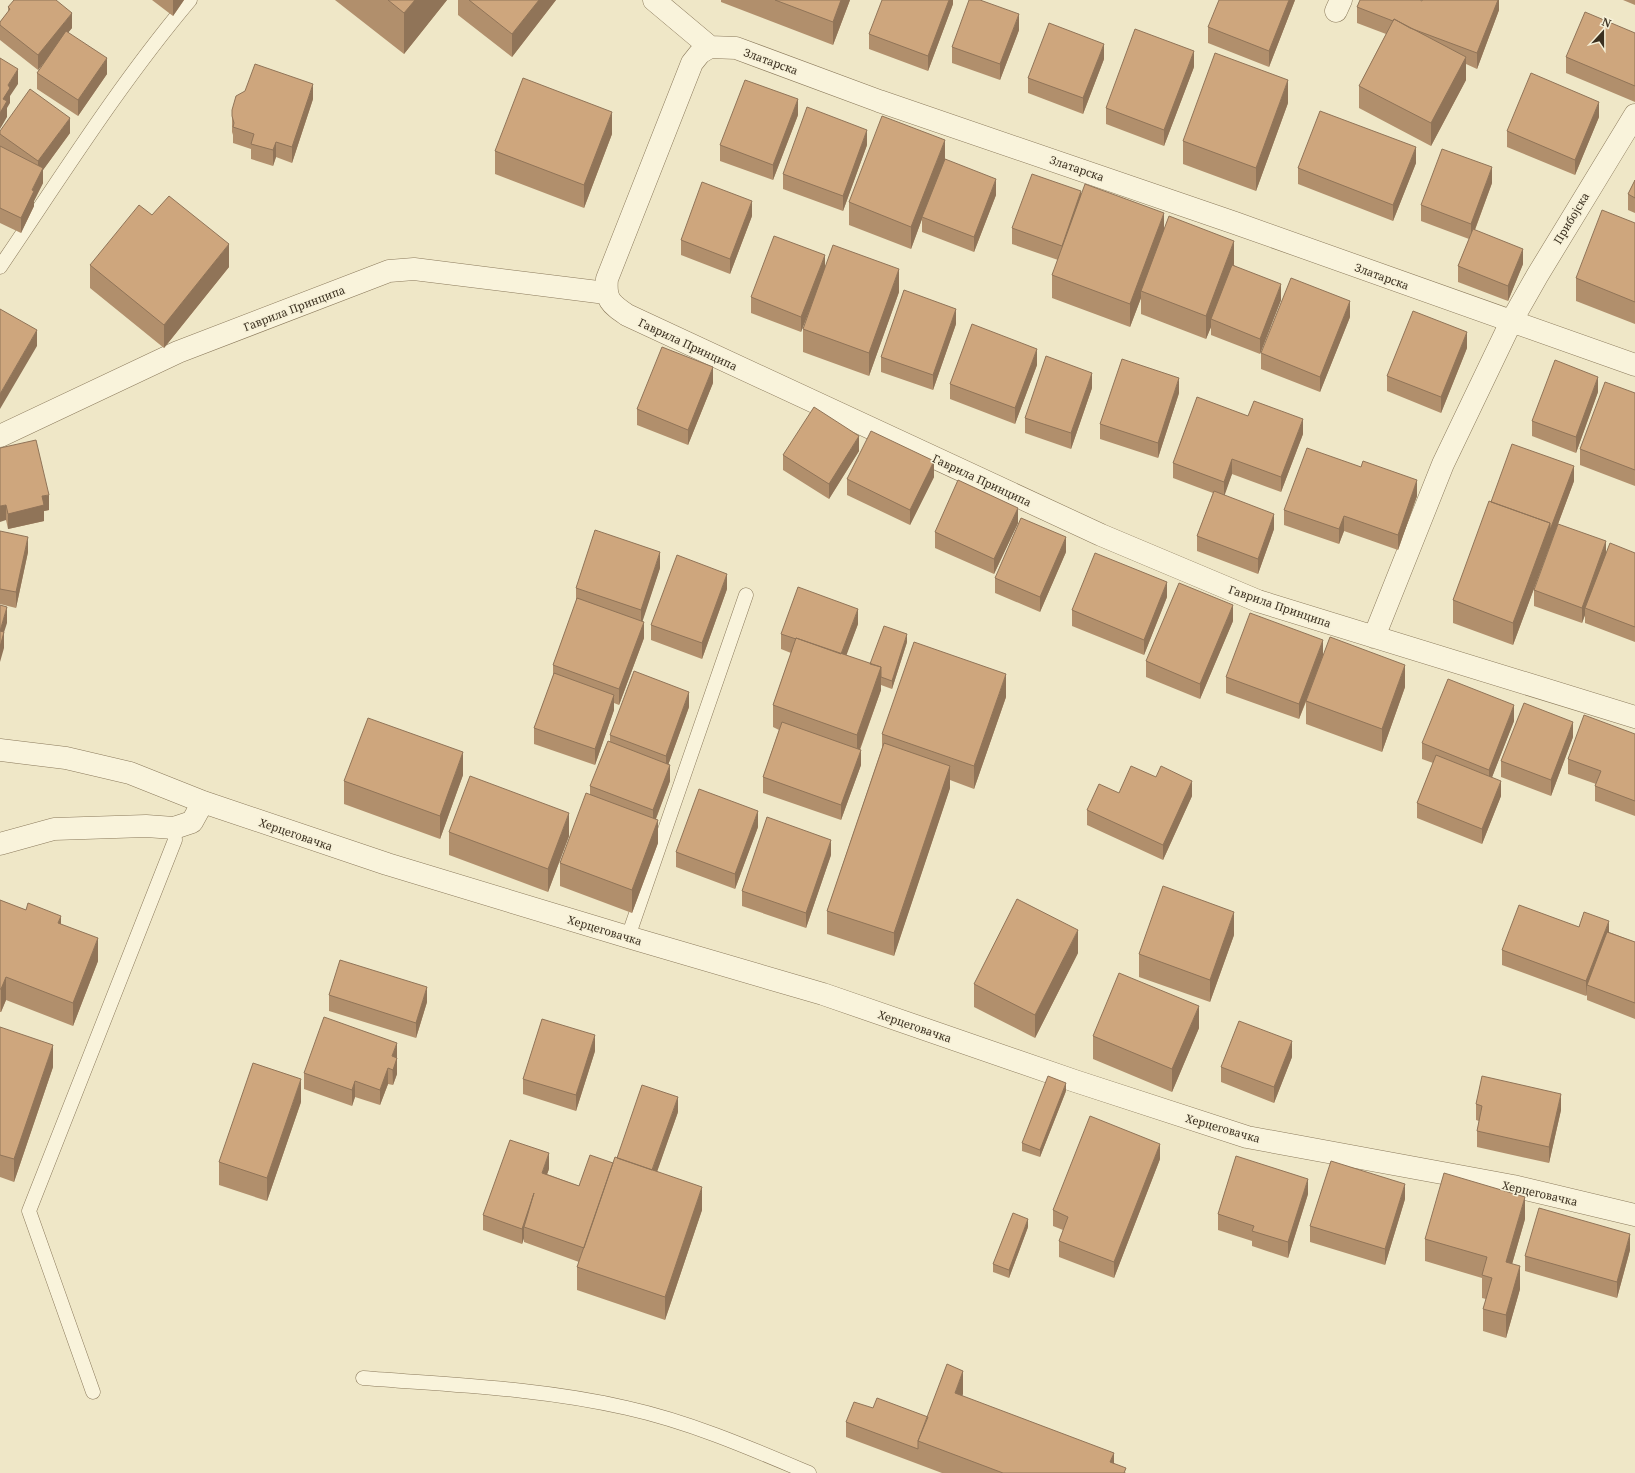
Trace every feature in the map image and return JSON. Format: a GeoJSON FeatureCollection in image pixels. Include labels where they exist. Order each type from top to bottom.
{"type":"FeatureCollection","features":[{"type":"Feature","properties":{"kind":"street"},"geometry":{"type":"LineString","coordinates":[[606,293],[607,279],[692,63],[700,53],[710,47],[654,0]]}},
{"type":"Feature","properties":{"kind":"street","name":"Златарска"},"geometry":{"type":"LineString","coordinates":[[710,47],[736,48],[879,101],[1235,223],[1510,322],[1635,365]]}},
{"type":"Feature","properties":{"kind":"street","name":"Прибојска"},"geometry":{"type":"LineString","coordinates":[[1510,322],[1635,115]]}},
{"type":"Feature","properties":{"kind":"street","name":"Гаврила Принципа"},"geometry":{"type":"LineString","coordinates":[[0,436],[178,352],[389,271],[414,268],[606,293],[612,304],[627,315],[1101,535],[1258,601],[1635,717]]}},
{"type":"Feature","properties":{"kind":"street"},"geometry":{"type":"LineString","coordinates":[[1374,637],[1444,464],[1510,322]]}},
{"type":"Feature","properties":{"kind":"street","name":"Херцеговачка"},"geometry":{"type":"LineString","coordinates":[[0,750],[66,758],[102,765],[167,786],[204,802],[388,864],[628,937],[823,994],[1075,1081],[1247,1137],[1513,1186],[1635,1215]]}},
{"type":"Feature","properties":{"kind":"street"},"geometry":{"type":"LineString","coordinates":[[0,844],[54,829],[146,826],[174,828],[192,822],[204,802]]}},
{"type":"Feature","properties":{"kind":"lane"},"geometry":{"type":"LineString","coordinates":[[0,267],[91,133],[164,31],[190,0]]}},
{"type":"Feature","properties":{"kind":"lane"},"geometry":{"type":"LineString","coordinates":[[628,937],[746,595]]}},
{"type":"Feature","properties":{"kind":"lane"},"geometry":{"type":"LineString","coordinates":[[93,1392],[29,1211],[175,840],[174,828]]}},
{"type":"Feature","properties":{"kind":"lane"},"geometry":{"type":"LineString","coordinates":[[363,1378],[554,1394],[628,1408],[722,1436],[809,1473]]}},
{"type":"Feature","properties":{"kind":"building"},"geometry":{"type":"Polygon","coordinates":[[[14,0],[56,0],[72,13],[38,55],[0,25],[0,22],[10,9],[8,7],[14,0]]]}},
{"type":"Feature","properties":{"kind":"building"},"geometry":{"type":"Polygon","coordinates":[[[388,0],[415,0],[404,13],[388,0]]]}},
{"type":"Feature","properties":{"kind":"building"},"geometry":{"type":"Polygon","coordinates":[[[469,0],[539,0],[512,34],[469,0]]]}},
{"type":"Feature","properties":{"kind":"building"},"geometry":{"type":"Polygon","coordinates":[[[775,0],[841,0],[833,22],[775,0]]]}},
{"type":"Feature","properties":{"kind":"building"},"geometry":{"type":"Polygon","coordinates":[[[882,0],[949,0],[928,56],[869,34],[882,0]]]}},
{"type":"Feature","properties":{"kind":"building"},"geometry":{"type":"Polygon","coordinates":[[[969,0],[980,0],[1019,14],[1000,64],[952,47],[969,0]]]}},
{"type":"Feature","properties":{"kind":"building"},"geometry":{"type":"Polygon","coordinates":[[[1219,0],[1289,0],[1269,51],[1208,27],[1219,0]]]}},
{"type":"Feature","properties":{"kind":"building"},"geometry":{"type":"Polygon","coordinates":[[[1360,0],[1498,0],[1477,53],[1410,28],[1394,19],[1393,21],[1357,7],[1360,0]]]}},
{"type":"Feature","properties":{"kind":"building"},"geometry":{"type":"Polygon","coordinates":[[[1585,12],[1635,33],[1635,86],[1566,57],[1585,12]]]}},
{"type":"Feature","properties":{"kind":"building"},"geometry":{"type":"Polygon","coordinates":[[[1394,19],[1466,57],[1431,123],[1359,86],[1394,19]]]}},
{"type":"Feature","properties":{"kind":"building"},"geometry":{"type":"Polygon","coordinates":[[[1049,23],[1104,44],[1083,98],[1028,78],[1049,23]]]}},
{"type":"Feature","properties":{"kind":"building"},"geometry":{"type":"Polygon","coordinates":[[[1135,29],[1194,51],[1164,130],[1106,108],[1135,29]]]}},
{"type":"Feature","properties":{"kind":"building"},"geometry":{"type":"Polygon","coordinates":[[[66,31],[107,58],[78,100],[37,73],[66,31]]]}},
{"type":"Feature","properties":{"kind":"building"},"geometry":{"type":"Polygon","coordinates":[[[1215,53],[1288,80],[1256,168],[1183,141],[1215,53]]]}},
{"type":"Feature","properties":{"kind":"building"},"geometry":{"type":"Polygon","coordinates":[[[0,58],[18,69],[8,85],[10,88],[3,99],[7,101],[0,113],[0,58]]]}},
{"type":"Feature","properties":{"kind":"building"},"geometry":{"type":"Polygon","coordinates":[[[255,64],[313,84],[292,147],[276,142],[273,150],[251,144],[254,134],[233,127],[234,123],[232,110],[236,96],[245,91],[255,64]]]}},
{"type":"Feature","properties":{"kind":"building"},"geometry":{"type":"Polygon","coordinates":[[[1531,73],[1599,102],[1575,160],[1507,131],[1531,73]]]}},
{"type":"Feature","properties":{"kind":"building"},"geometry":{"type":"Polygon","coordinates":[[[523,78],[612,112],[584,185],[495,151],[523,78]]]}},
{"type":"Feature","properties":{"kind":"building"},"geometry":{"type":"Polygon","coordinates":[[[745,80],[798,99],[773,165],[720,145],[745,80]]]}},
{"type":"Feature","properties":{"kind":"building"},"geometry":{"type":"Polygon","coordinates":[[[30,89],[70,118],[38,161],[0,134],[0,131],[30,89]]]}},
{"type":"Feature","properties":{"kind":"building"},"geometry":{"type":"Polygon","coordinates":[[[807,107],[867,130],[843,196],[783,174],[807,107]]]}},
{"type":"Feature","properties":{"kind":"building"},"geometry":{"type":"Polygon","coordinates":[[[1320,111],[1416,147],[1393,205],[1298,168],[1320,111]]]}},
{"type":"Feature","properties":{"kind":"building"},"geometry":{"type":"Polygon","coordinates":[[[882,116],[945,140],[911,227],[849,202],[882,116]]]}},
{"type":"Feature","properties":{"kind":"building"},"geometry":{"type":"Polygon","coordinates":[[[0,146],[43,168],[32,190],[34,191],[21,218],[0,208],[0,146]]]}},
{"type":"Feature","properties":{"kind":"building"},"geometry":{"type":"Polygon","coordinates":[[[1442,149],[1492,167],[1471,224],[1421,205],[1442,149]]]}},
{"type":"Feature","properties":{"kind":"building"},"geometry":{"type":"Polygon","coordinates":[[[945,159],[996,179],[974,237],[922,217],[945,159]]]}},
{"type":"Feature","properties":{"kind":"building"},"geometry":{"type":"Polygon","coordinates":[[[1032,174],[1081,191],[1062,246],[1012,228],[1032,174]]]}},
{"type":"Feature","properties":{"kind":"building"},"geometry":{"type":"Polygon","coordinates":[[[1635,180],[1635,198],[1628,194],[1635,180]]]}},
{"type":"Feature","properties":{"kind":"building"},"geometry":{"type":"Polygon","coordinates":[[[702,182],[752,201],[730,259],[681,240],[702,182]]]}},
{"type":"Feature","properties":{"kind":"building"},"geometry":{"type":"Polygon","coordinates":[[[1085,184],[1164,213],[1130,304],[1052,275],[1085,184]]]}},
{"type":"Feature","properties":{"kind":"building"},"geometry":{"type":"Polygon","coordinates":[[[169,196],[229,244],[164,325],[90,265],[139,205],[152,215],[169,196]]]}},
{"type":"Feature","properties":{"kind":"building"},"geometry":{"type":"Polygon","coordinates":[[[1602,210],[1635,223],[1635,302],[1576,278],[1602,210]]]}},
{"type":"Feature","properties":{"kind":"building"},"geometry":{"type":"Polygon","coordinates":[[[1169,216],[1234,241],[1206,316],[1141,291],[1169,216]]]}},
{"type":"Feature","properties":{"kind":"building"},"geometry":{"type":"Polygon","coordinates":[[[1473,229],[1523,249],[1508,286],[1458,266],[1473,229]]]}},
{"type":"Feature","properties":{"kind":"building"},"geometry":{"type":"Polygon","coordinates":[[[774,236],[825,255],[801,317],[751,297],[774,236]]]}},
{"type":"Feature","properties":{"kind":"building"},"geometry":{"type":"Polygon","coordinates":[[[833,245],[899,269],[869,353],[803,329],[833,245]]]}},
{"type":"Feature","properties":{"kind":"building"},"geometry":{"type":"Polygon","coordinates":[[[1232,265],[1281,284],[1260,339],[1211,319],[1232,265]]]}},
{"type":"Feature","properties":{"kind":"building"},"geometry":{"type":"Polygon","coordinates":[[[1291,278],[1350,301],[1320,377],[1261,353],[1291,278]]]}},
{"type":"Feature","properties":{"kind":"building"},"geometry":{"type":"Polygon","coordinates":[[[904,290],[956,309],[933,375],[881,357],[904,290]]]}},
{"type":"Feature","properties":{"kind":"building"},"geometry":{"type":"Polygon","coordinates":[[[0,309],[37,330],[0,394],[0,309]]]}},
{"type":"Feature","properties":{"kind":"building"},"geometry":{"type":"Polygon","coordinates":[[[1413,311],[1467,332],[1441,397],[1387,376],[1413,311]]]}},
{"type":"Feature","properties":{"kind":"building"},"geometry":{"type":"Polygon","coordinates":[[[972,324],[1037,349],[1015,408],[950,384],[972,324]]]}},
{"type":"Feature","properties":{"kind":"building"},"geometry":{"type":"Polygon","coordinates":[[[662,347],[713,367],[688,430],[637,409],[662,347]]]}},
{"type":"Feature","properties":{"kind":"building"},"geometry":{"type":"Polygon","coordinates":[[[1046,356],[1092,373],[1071,433],[1025,418],[1046,356]]]}},
{"type":"Feature","properties":{"kind":"building"},"geometry":{"type":"Polygon","coordinates":[[[1122,359],[1179,378],[1158,443],[1100,424],[1122,359]]]}},
{"type":"Feature","properties":{"kind":"building"},"geometry":{"type":"Polygon","coordinates":[[[1555,360],[1598,377],[1576,437],[1532,421],[1555,360]]]}},
{"type":"Feature","properties":{"kind":"building"},"geometry":{"type":"Polygon","coordinates":[[[1605,382],[1635,393],[1635,470],[1580,449],[1605,382]]]}},
{"type":"Feature","properties":{"kind":"building"},"geometry":{"type":"Polygon","coordinates":[[[1197,397],[1248,416],[1254,401],[1303,419],[1281,477],[1232,459],[1224,482],[1173,463],[1197,397]]]}},
{"type":"Feature","properties":{"kind":"building"},"geometry":{"type":"Polygon","coordinates":[[[814,407],[859,436],[829,484],[783,455],[814,407]]]}},
{"type":"Feature","properties":{"kind":"building"},"geometry":{"type":"Polygon","coordinates":[[[871,431],[934,461],[910,510],[847,479],[871,431]]]}},
{"type":"Feature","properties":{"kind":"building"},"geometry":{"type":"Polygon","coordinates":[[[36,440],[49,495],[42,496],[44,505],[8,514],[6,505],[0,506],[0,448],[36,440]]]}},
{"type":"Feature","properties":{"kind":"building"},"geometry":{"type":"Polygon","coordinates":[[[1512,444],[1574,466],[1550,530],[1550,523],[1491,502],[1512,444]]]}},
{"type":"Feature","properties":{"kind":"building"},"geometry":{"type":"Polygon","coordinates":[[[1307,448],[1361,467],[1363,461],[1417,480],[1398,535],[1344,516],[1339,529],[1284,510],[1307,448]]]}},
{"type":"Feature","properties":{"kind":"building"},"geometry":{"type":"Polygon","coordinates":[[[958,480],[1018,508],[994,559],[935,532],[958,480]]]}},
{"type":"Feature","properties":{"kind":"building"},"geometry":{"type":"Polygon","coordinates":[[[1214,491],[1274,514],[1258,559],[1197,536],[1214,491]]]}},
{"type":"Feature","properties":{"kind":"building"},"geometry":{"type":"Polygon","coordinates":[[[1489,501],[1550,523],[1513,623],[1453,600],[1489,501]]]}},
{"type":"Feature","properties":{"kind":"building"},"geometry":{"type":"Polygon","coordinates":[[[1021,518],[1066,537],[1040,597],[995,578],[1021,518]]]}},
{"type":"Feature","properties":{"kind":"building"},"geometry":{"type":"Polygon","coordinates":[[[1558,524],[1606,541],[1582,608],[1534,590],[1558,524]]]}},
{"type":"Feature","properties":{"kind":"building"},"geometry":{"type":"Polygon","coordinates":[[[595,530],[660,552],[641,610],[576,588],[595,530]]]}},
{"type":"Feature","properties":{"kind":"building"},"geometry":{"type":"Polygon","coordinates":[[[0,531],[28,537],[16,592],[0,589],[0,531]]]}},
{"type":"Feature","properties":{"kind":"building"},"geometry":{"type":"Polygon","coordinates":[[[1610,543],[1635,553],[1635,627],[1585,608],[1610,543]]]}},
{"type":"Feature","properties":{"kind":"building"},"geometry":{"type":"Polygon","coordinates":[[[1095,553],[1167,582],[1144,640],[1072,610],[1095,553]]]}},
{"type":"Feature","properties":{"kind":"building"},"geometry":{"type":"Polygon","coordinates":[[[677,555],[727,574],[702,643],[651,625],[677,555]]]}},
{"type":"Feature","properties":{"kind":"building"},"geometry":{"type":"Polygon","coordinates":[[[1179,583],[1233,605],[1200,684],[1146,661],[1179,583]]]}},
{"type":"Feature","properties":{"kind":"building"},"geometry":{"type":"Polygon","coordinates":[[[798,587],[858,609],[841,654],[781,634],[798,587]]]}},
{"type":"Feature","properties":{"kind":"building"},"geometry":{"type":"Polygon","coordinates":[[[577,598],[644,622],[619,689],[553,665],[577,598]]]}},
{"type":"Feature","properties":{"kind":"building"},"geometry":{"type":"Polygon","coordinates":[[[0,605],[7,607],[0,631],[0,605]]]}},
{"type":"Feature","properties":{"kind":"building"},"geometry":{"type":"Polygon","coordinates":[[[1250,613],[1323,640],[1299,704],[1226,677],[1250,613]]]}},
{"type":"Feature","properties":{"kind":"building"},"geometry":{"type":"Polygon","coordinates":[[[884,626],[907,634],[892,681],[881,677],[881,667],[870,664],[884,626]]]}},
{"type":"Feature","properties":{"kind":"building"},"geometry":{"type":"Polygon","coordinates":[[[0,631],[4,632],[0,647],[0,631]]]}},
{"type":"Feature","properties":{"kind":"building"},"geometry":{"type":"Polygon","coordinates":[[[1330,637],[1405,665],[1382,729],[1306,701],[1330,637]]]}},
{"type":"Feature","properties":{"kind":"building"},"geometry":{"type":"Polygon","coordinates":[[[796,638],[881,667],[857,735],[773,705],[796,638]]]}},
{"type":"Feature","properties":{"kind":"building"},"geometry":{"type":"Polygon","coordinates":[[[914,642],[1006,674],[974,766],[882,734],[914,642]]]}},
{"type":"Feature","properties":{"kind":"building"},"geometry":{"type":"Polygon","coordinates":[[[634,671],[689,692],[666,756],[610,735],[634,671]]]}},
{"type":"Feature","properties":{"kind":"building"},"geometry":{"type":"Polygon","coordinates":[[[554,673],[614,695],[595,749],[534,728],[554,673]]]}},
{"type":"Feature","properties":{"kind":"building"},"geometry":{"type":"Polygon","coordinates":[[[1448,679],[1514,705],[1489,770],[1422,743],[1448,679]]]}},
{"type":"Feature","properties":{"kind":"building"},"geometry":{"type":"Polygon","coordinates":[[[1524,703],[1573,722],[1551,780],[1501,761],[1524,703]]]}},
{"type":"Feature","properties":{"kind":"building"},"geometry":{"type":"Polygon","coordinates":[[[1584,715],[1635,734],[1635,801],[1595,786],[1601,771],[1568,759],[1584,715]]]}},
{"type":"Feature","properties":{"kind":"building"},"geometry":{"type":"Polygon","coordinates":[[[368,718],[463,752],[440,816],[344,781],[368,718]]]}},
{"type":"Feature","properties":{"kind":"building"},"geometry":{"type":"Polygon","coordinates":[[[782,722],[861,750],[841,805],[763,777],[782,722]]]}},
{"type":"Feature","properties":{"kind":"building"},"geometry":{"type":"Polygon","coordinates":[[[608,741],[670,765],[653,810],[590,786],[608,741]]]}},
{"type":"Feature","properties":{"kind":"building"},"geometry":{"type":"Polygon","coordinates":[[[884,743],[950,766],[894,933],[827,911],[884,743]]]}},
{"type":"Feature","properties":{"kind":"building"},"geometry":{"type":"Polygon","coordinates":[[[1436,755],[1501,781],[1482,829],[1417,803],[1436,755]]]}},
{"type":"Feature","properties":{"kind":"building"},"geometry":{"type":"Polygon","coordinates":[[[1131,766],[1156,777],[1161,766],[1192,781],[1163,845],[1087,810],[1099,784],[1119,793],[1131,766]]]}},
{"type":"Feature","properties":{"kind":"building"},"geometry":{"type":"Polygon","coordinates":[[[470,776],[569,813],[548,869],[449,832],[470,776]]]}},
{"type":"Feature","properties":{"kind":"building"},"geometry":{"type":"Polygon","coordinates":[[[699,789],[758,811],[735,874],[676,852],[699,789]]]}},
{"type":"Feature","properties":{"kind":"building"},"geometry":{"type":"Polygon","coordinates":[[[586,793],[658,820],[632,890],[560,863],[586,793]]]}},
{"type":"Feature","properties":{"kind":"building"},"geometry":{"type":"Polygon","coordinates":[[[767,817],[831,840],[806,913],[742,891],[767,817]]]}},
{"type":"Feature","properties":{"kind":"building"},"geometry":{"type":"Polygon","coordinates":[[[1163,886],[1234,912],[1210,980],[1139,954],[1163,886]]]}},
{"type":"Feature","properties":{"kind":"building"},"geometry":{"type":"Polygon","coordinates":[[[1017,899],[1078,930],[1035,1015],[974,984],[1017,899]]]}},
{"type":"Feature","properties":{"kind":"building"},"geometry":{"type":"Polygon","coordinates":[[[0,900],[26,910],[28,903],[61,916],[58,923],[98,938],[73,1003],[6,977],[0,989],[0,900]]]}},
{"type":"Feature","properties":{"kind":"building"},"geometry":{"type":"Polygon","coordinates":[[[1519,905],[1579,927],[1584,912],[1609,921],[1586,981],[1502,950],[1519,905]]]}},
{"type":"Feature","properties":{"kind":"building"},"geometry":{"type":"Polygon","coordinates":[[[1607,932],[1635,942],[1635,1003],[1587,985],[1607,932]]]}},
{"type":"Feature","properties":{"kind":"building"},"geometry":{"type":"Polygon","coordinates":[[[340,960],[427,987],[416,1023],[329,995],[340,960]]]}},
{"type":"Feature","properties":{"kind":"building"},"geometry":{"type":"Polygon","coordinates":[[[1119,973],[1199,1006],[1172,1069],[1093,1036],[1119,973]]]}},
{"type":"Feature","properties":{"kind":"building"},"geometry":{"type":"Polygon","coordinates":[[[324,1017],[397,1043],[392,1056],[397,1058],[393,1070],[388,1068],[380,1090],[355,1081],[352,1090],[304,1073],[324,1017]]]}},
{"type":"Feature","properties":{"kind":"building"},"geometry":{"type":"Polygon","coordinates":[[[542,1019],[595,1035],[576,1095],[523,1079],[542,1019]]]}},
{"type":"Feature","properties":{"kind":"building"},"geometry":{"type":"Polygon","coordinates":[[[1239,1021],[1292,1041],[1274,1087],[1221,1067],[1239,1021]]]}},
{"type":"Feature","properties":{"kind":"building"},"geometry":{"type":"Polygon","coordinates":[[[0,1027],[53,1045],[14,1159],[0,1155],[0,1027]]]}},
{"type":"Feature","properties":{"kind":"building"},"geometry":{"type":"Polygon","coordinates":[[[253,1063],[301,1079],[267,1178],[219,1162],[253,1063]]]}},
{"type":"Feature","properties":{"kind":"building"},"geometry":{"type":"Polygon","coordinates":[[[1048,1076],[1066,1083],[1040,1150],[1022,1143],[1048,1076]]]}},
{"type":"Feature","properties":{"kind":"building"},"geometry":{"type":"Polygon","coordinates":[[[1482,1076],[1561,1094],[1549,1147],[1477,1131],[1482,1106],[1476,1104],[1482,1076]]]}},
{"type":"Feature","properties":{"kind":"building"},"geometry":{"type":"Polygon","coordinates":[[[642,1085],[678,1097],[652,1170],[617,1158],[642,1085]]]}},
{"type":"Feature","properties":{"kind":"building"},"geometry":{"type":"Polygon","coordinates":[[[1090,1116],[1160,1144],[1114,1262],[1059,1241],[1068,1217],[1053,1210],[1090,1116]]]}},
{"type":"Feature","properties":{"kind":"building"},"geometry":{"type":"Polygon","coordinates":[[[510,1140],[549,1153],[542,1173],[579,1186],[590,1155],[613,1163],[584,1248],[524,1227],[534,1193],[522,1229],[483,1215],[510,1140]]]}},
{"type":"Feature","properties":{"kind":"building"},"geometry":{"type":"Polygon","coordinates":[[[1236,1156],[1308,1179],[1288,1242],[1252,1231],[1254,1226],[1218,1214],[1236,1156]]]}},
{"type":"Feature","properties":{"kind":"building"},"geometry":{"type":"Polygon","coordinates":[[[615,1157],[702,1187],[665,1297],[577,1267],[615,1157]]]}},
{"type":"Feature","properties":{"kind":"building"},"geometry":{"type":"Polygon","coordinates":[[[1331,1161],[1405,1184],[1385,1249],[1310,1226],[1331,1161]]]}},
{"type":"Feature","properties":{"kind":"building"},"geometry":{"type":"Polygon","coordinates":[[[1444,1173],[1525,1197],[1506,1262],[1520,1266],[1506,1315],[1483,1309],[1492,1278],[1482,1275],[1487,1257],[1425,1239],[1444,1173]]]}},
{"type":"Feature","properties":{"kind":"building"},"geometry":{"type":"Polygon","coordinates":[[[1539,1208],[1630,1234],[1617,1282],[1525,1256],[1539,1208]]]}},
{"type":"Feature","properties":{"kind":"building"},"geometry":{"type":"Polygon","coordinates":[[[1013,1213],[1028,1219],[1009,1270],[993,1264],[1013,1213]]]}},
{"type":"Feature","properties":{"kind":"building"},"geometry":{"type":"Polygon","coordinates":[[[947,1364],[963,1371],[955,1393],[1114,1453],[1110,1462],[1126,1468],[1124,1473],[1003,1473],[918,1441],[947,1364]]]}},
{"type":"Feature","properties":{"kind":"building"},"geometry":{"type":"Polygon","coordinates":[[[877,1398],[928,1417],[918,1441],[918,1449],[846,1422],[854,1402],[873,1408],[877,1398]]]}}]}
